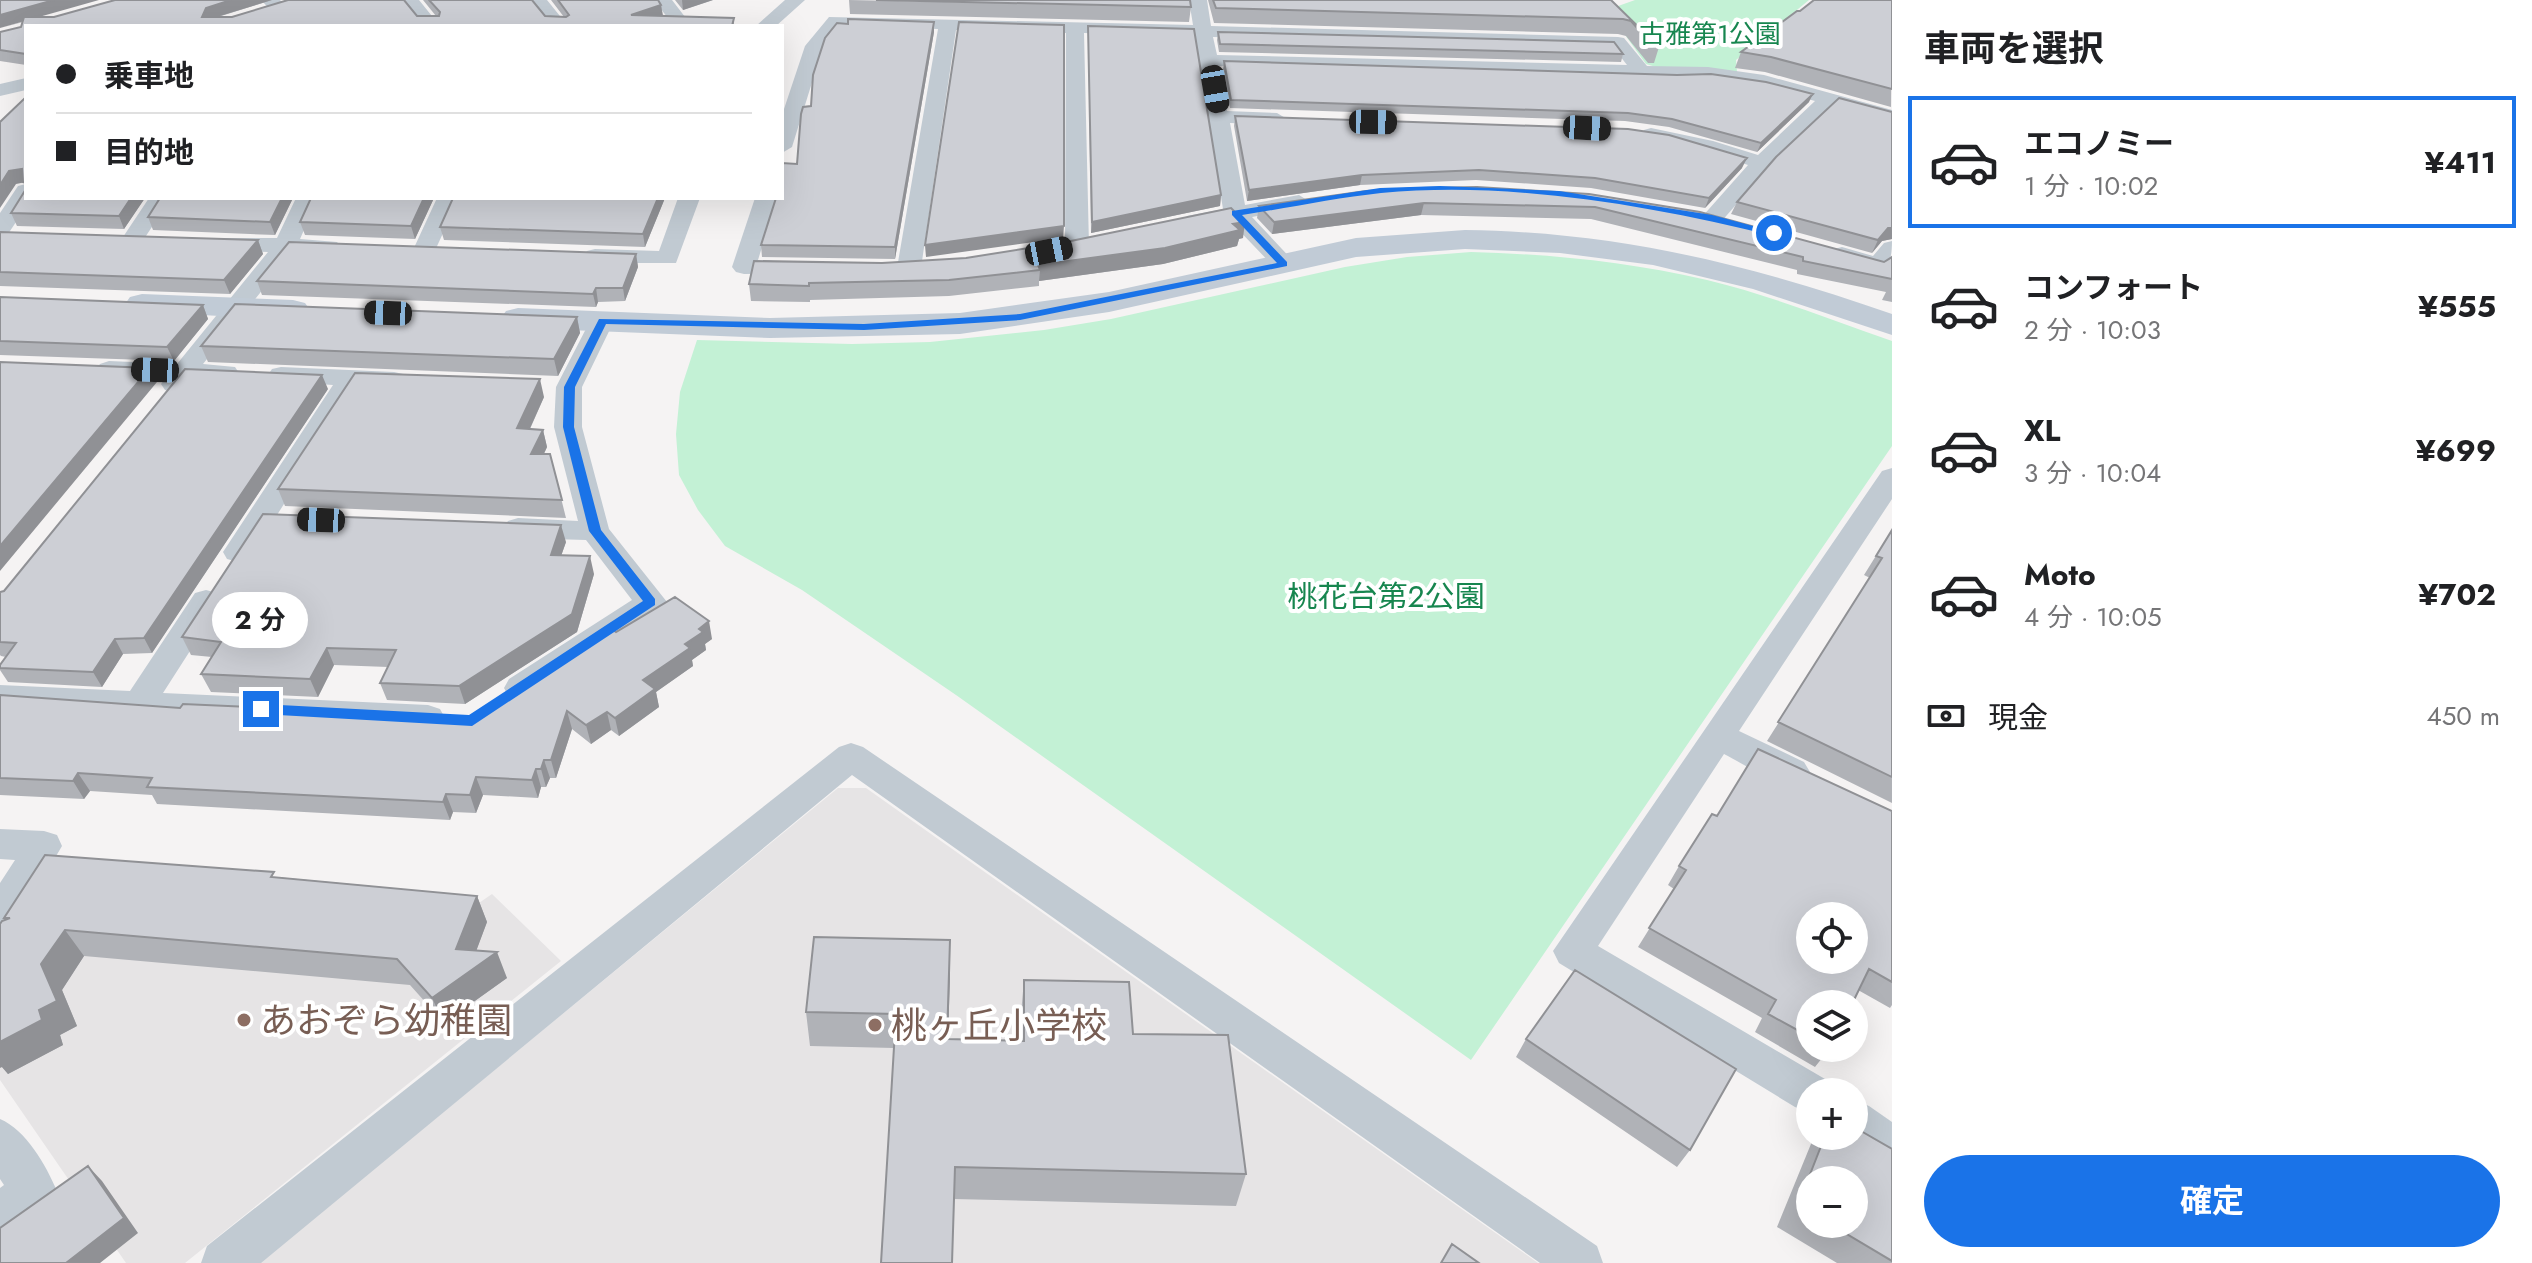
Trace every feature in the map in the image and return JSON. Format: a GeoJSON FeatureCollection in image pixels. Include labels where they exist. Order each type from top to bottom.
{"type":"FeatureCollection","features":[{"type":"Feature","properties":{"kind":"street"},"geometry":{"type":"LineString","coordinates":[[254,14],[275,3],[300,0]]}},
{"type":"Feature","properties":{"kind":"street"},"geometry":{"type":"LineString","coordinates":[[410,0],[429,24]]}},
{"type":"Feature","properties":{"kind":"street"},"geometry":{"type":"LineString","coordinates":[[538,0],[557,24]]}},
{"type":"Feature","properties":{"kind":"street"},"geometry":{"type":"LineString","coordinates":[[663,0],[681,24]]}},
{"type":"Feature","properties":{"kind":"street"},"geometry":{"type":"LineString","coordinates":[[767,24],[796,0]]}},
{"type":"Feature","properties":{"kind":"street"},"geometry":{"type":"LineString","coordinates":[[1198,0],[1211,60],[1235,213],[1284,264]]}},
{"type":"Feature","properties":{"kind":"street"},"geometry":{"type":"LineString","coordinates":[[275,3],[294,24]]}},
{"type":"Feature","properties":{"kind":"street"},"geometry":{"type":"LineString","coordinates":[[784,141],[814,46],[835,21],[1618,42],[1641,71]]}},
{"type":"Feature","properties":{"kind":"street"},"geometry":{"type":"LineString","coordinates":[[909,268],[948,23]]}},
{"type":"Feature","properties":{"kind":"street"},"geometry":{"type":"LineString","coordinates":[[1075,27],[1077,246]]}},
{"type":"Feature","properties":{"kind":"street"},"geometry":{"type":"LineString","coordinates":[[1211,60],[1737,76],[1892,116]]}},
{"type":"Feature","properties":{"kind":"street"},"geometry":{"type":"LineString","coordinates":[[0,90],[24,84]]}},
{"type":"Feature","properties":{"kind":"street"},"geometry":{"type":"LineString","coordinates":[[1737,224],[1704,217],[1829,99]]}},
{"type":"Feature","properties":{"kind":"street"},"geometry":{"type":"LineString","coordinates":[[1220,117],[1300,119]]}},
{"type":"Feature","properties":{"kind":"street"},"geometry":{"type":"LineString","coordinates":[[1625,130],[1668,136],[1762,163]]}},
{"type":"Feature","properties":{"kind":"street"},"geometry":{"type":"LineString","coordinates":[[0,229],[24,194]]}},
{"type":"Feature","properties":{"kind":"street"},"geometry":{"type":"LineString","coordinates":[[1178,225],[1313,199]]}},
{"type":"Feature","properties":{"kind":"street"},"geometry":{"type":"LineString","coordinates":[[132,240],[159,200]]}},
{"type":"Feature","properties":{"kind":"street"},"geometry":{"type":"LineString","coordinates":[[155,407],[285,246],[306,200]]}},
{"type":"Feature","properties":{"kind":"street"},"geometry":{"type":"LineString","coordinates":[[447,200],[417,250],[455,251]]}},
{"type":"Feature","properties":{"kind":"street"},"geometry":{"type":"LineString","coordinates":[[577,255],[668,258],[688,200]]}},
{"type":"Feature","properties":{"kind":"street"},"geometry":{"type":"LineString","coordinates":[[765,200],[744,267],[815,269]]}},
{"type":"Feature","properties":{"kind":"street"},"geometry":{"type":"LineString","coordinates":[[0,235],[29,236]]}},
{"type":"Feature","properties":{"kind":"street"},"geometry":{"type":"LineString","coordinates":[[103,239],[163,242]]}},
{"type":"Feature","properties":{"kind":"street"},"geometry":{"type":"LineString","coordinates":[[490,317],[864,327],[966,321],[1081,306],[1367,246],[1449,239],[1510,239],[1660,256],[1746,277],[1892,325]]}},
{"type":"Feature","properties":{"kind":"street"},"geometry":{"type":"LineString","coordinates":[[1049,251],[1106,240]]}},
{"type":"Feature","properties":{"kind":"street"},"geometry":{"type":"LineString","coordinates":[[193,243],[347,248]]}},
{"type":"Feature","properties":{"kind":"street"},"geometry":{"type":"LineString","coordinates":[[1825,248],[1878,265],[1892,248]]}},
{"type":"Feature","properties":{"kind":"street"},"geometry":{"type":"LineString","coordinates":[[884,269],[937,266]]}},
{"type":"Feature","properties":{"kind":"street"},"geometry":{"type":"LineString","coordinates":[[109,302],[330,311]]}},
{"type":"Feature","properties":{"kind":"street"},"geometry":{"type":"LineString","coordinates":[[497,703],[651,602],[595,531],[554,386],[602,321]]}},
{"type":"Feature","properties":{"kind":"street"},"geometry":{"type":"LineString","coordinates":[[89,368],[413,380]]}},
{"type":"Feature","properties":{"kind":"street"},"geometry":{"type":"LineString","coordinates":[[140,702],[351,378]]}},
{"type":"Feature","properties":{"kind":"street"},"geometry":{"type":"LineString","coordinates":[[1796,1085],[1573,951],[1720,737],[1892,477]]}},
{"type":"Feature","properties":{"kind":"street"},"geometry":{"type":"LineString","coordinates":[[260,518],[292,519]]}},
{"type":"Feature","properties":{"kind":"street"},"geometry":{"type":"LineString","coordinates":[[483,527],[595,531]]}},
{"type":"Feature","properties":{"kind":"street"},"geometry":{"type":"LineString","coordinates":[[0,697],[456,719]]}},
{"type":"Feature","properties":{"kind":"street"},"geometry":{"type":"LineString","coordinates":[[1720,737],[1820,786]]}},
{"type":"Feature","properties":{"kind":"street"},"geometry":{"type":"LineString","coordinates":[[224,1263],[851,756],[1580,1263]]}},
{"type":"Feature","properties":{"kind":"street"},"geometry":{"type":"LineString","coordinates":[[0,844],[44,846],[0,916]]}},
{"type":"Feature","properties":{"kind":"street"},"geometry":{"type":"LineString","coordinates":[[1868,1130],[1892,1148]]}},
{"type":"Feature","properties":{"kind":"street"},"geometry":{"type":"LineString","coordinates":[[0,1140],[34,1191],[0,1216]]}},
{"type":"Feature","properties":{"kind":"shaded area","name":"桃ヶ丘小学校"},"geometry":{"type":"Polygon","coordinates":[[[838,788],[866,788],[1538,1263],[259,1263],[838,788]]]}},
{"type":"Feature","properties":{"kind":"shaded area","name":"あおぞら幼稚園"},"geometry":{"type":"Polygon","coordinates":[[[492,894],[561,961],[185,1263],[126,1263],[0,1080],[0,957],[476,905],[492,894]]]}},
{"type":"Feature","properties":{"kind":"green space","name":"古雅第1公園"},"geometry":{"type":"Polygon","coordinates":[[[1635,0],[1809,0],[1736,60],[1737,72],[1646,64],[1607,10],[1635,0]]]}},
{"type":"Feature","properties":{"kind":"green space","name":"桃花台第2公園"},"geometry":{"type":"Polygon","coordinates":[[[1471,252],[1590,260],[1707,280],[1800,308],[1892,341],[1892,446],[1471,1060],[956,695],[802,590],[725,546],[698,510],[679,475],[676,434],[680,392],[697,340],[852,344],[930,342],[1044,330],[1111,319],[1345,267],[1407,257],[1471,252]]]}},
{"type":"Feature","properties":{"kind":"building"},"geometry":{"type":"Polygon","coordinates":[[[0,0],[54,0],[0,15],[0,0]]]}},
{"type":"Feature","properties":{"kind":"building"},"geometry":{"type":"Polygon","coordinates":[[[115,0],[231,0],[206,8],[202,17],[232,17],[288,0],[404,0],[417,16],[439,16],[440,12],[429,0],[532,0],[545,16],[566,17],[569,15],[558,0],[658,0],[661,5],[631,15],[734,18],[732,24],[24,24],[24,54],[0,50],[0,32],[21,27],[24,17],[54,17],[115,0]]]}},
{"type":"Feature","properties":{"kind":"building"},"geometry":{"type":"Polygon","coordinates":[[[876,0],[1190,0],[1191,7],[876,0]]]}},
{"type":"Feature","properties":{"kind":"building"},"geometry":{"type":"Polygon","coordinates":[[[1213,0],[1611,0],[1659,47],[1654,47],[1631,21],[1623,19],[1216,8],[1213,0]]]}},
{"type":"Feature","properties":{"kind":"building"},"geometry":{"type":"Polygon","coordinates":[[[1814,0],[1892,0],[1892,89],[1741,52],[1814,0]]]}},
{"type":"Feature","properties":{"kind":"building"},"geometry":{"type":"Polygon","coordinates":[[[848,19],[934,22],[895,247],[761,245],[775,200],[784,200],[784,163],[797,164],[801,114],[803,107],[811,106],[813,75],[825,38],[837,23],[848,24],[848,19]]]}},
{"type":"Feature","properties":{"kind":"building"},"geometry":{"type":"Polygon","coordinates":[[[959,22],[1064,25],[1064,226],[925,245],[959,22]]]}},
{"type":"Feature","properties":{"kind":"building"},"geometry":{"type":"Polygon","coordinates":[[[1088,26],[1194,29],[1221,195],[1092,222],[1088,26]]]}},
{"type":"Feature","properties":{"kind":"building"},"geometry":{"type":"Polygon","coordinates":[[[1218,32],[1614,42],[1623,54],[1220,44],[1218,32]]]}},
{"type":"Feature","properties":{"kind":"building"},"geometry":{"type":"Polygon","coordinates":[[[1224,61],[1711,74],[1766,82],[1813,94],[1761,143],[1672,119],[1628,113],[1231,100],[1224,61]]]}},
{"type":"Feature","properties":{"kind":"building"},"geometry":{"type":"Polygon","coordinates":[[[1839,98],[1892,112],[1892,228],[1888,228],[1878,240],[1737,202],[1776,157],[1839,98]]]}},
{"type":"Feature","properties":{"kind":"building"},"geometry":{"type":"Polygon","coordinates":[[[24,99],[24,182],[22,169],[9,171],[0,185],[0,122],[24,99]]]}},
{"type":"Feature","properties":{"kind":"building"},"geometry":{"type":"Polygon","coordinates":[[[1235,116],[1628,129],[1669,135],[1747,158],[1709,198],[1595,178],[1479,170],[1362,175],[1249,190],[1235,116]]]}},
{"type":"Feature","properties":{"kind":"building"},"geometry":{"type":"Polygon","coordinates":[[[1477,187],[1589,194],[1700,212],[1884,262],[1892,257],[1892,279],[1803,261],[1803,257],[1595,207],[1424,203],[1274,222],[1259,206],[1366,191],[1477,187]]]}},
{"type":"Feature","properties":{"kind":"building"},"geometry":{"type":"Polygon","coordinates":[[[24,192],[24,200],[130,200],[119,216],[11,213],[24,192]]]}},
{"type":"Feature","properties":{"kind":"building"},"geometry":{"type":"Polygon","coordinates":[[[159,200],[281,200],[270,222],[148,217],[159,200]]]}},
{"type":"Feature","properties":{"kind":"building"},"geometry":{"type":"Polygon","coordinates":[[[310,200],[423,200],[411,226],[300,222],[310,200]]]}},
{"type":"Feature","properties":{"kind":"building"},"geometry":{"type":"Polygon","coordinates":[[[452,200],[657,200],[643,234],[440,227],[452,200]]]}},
{"type":"Feature","properties":{"kind":"building"},"geometry":{"type":"Polygon","coordinates":[[[1231,208],[1245,222],[1233,224],[1240,230],[1165,248],[1038,265],[1040,270],[949,280],[809,283],[809,286],[749,284],[754,261],[882,263],[966,258],[1066,242],[1231,208]]]}},
{"type":"Feature","properties":{"kind":"building"},"geometry":{"type":"Polygon","coordinates":[[[0,232],[258,240],[224,280],[0,272],[0,232]]]}},
{"type":"Feature","properties":{"kind":"building"},"geometry":{"type":"Polygon","coordinates":[[[289,242],[636,254],[623,288],[596,288],[593,294],[257,281],[289,242]]]}},
{"type":"Feature","properties":{"kind":"building"},"geometry":{"type":"Polygon","coordinates":[[[0,297],[203,305],[167,347],[0,341],[0,297]]]}},
{"type":"Feature","properties":{"kind":"building"},"geometry":{"type":"Polygon","coordinates":[[[235,304],[577,317],[554,359],[201,346],[235,304]]]}},
{"type":"Feature","properties":{"kind":"building"},"geometry":{"type":"Polygon","coordinates":[[[0,362],[150,368],[0,546],[0,362]]]}},
{"type":"Feature","properties":{"kind":"building"},"geometry":{"type":"Polygon","coordinates":[[[185,369],[322,375],[144,638],[115,639],[93,672],[0,668],[16,643],[0,642],[0,592],[4,591],[185,369]]]}},
{"type":"Feature","properties":{"kind":"building"},"geometry":{"type":"Polygon","coordinates":[[[355,373],[540,379],[517,428],[543,430],[531,454],[550,454],[562,500],[278,489],[355,373]]]}},
{"type":"Feature","properties":{"kind":"building"},"geometry":{"type":"Polygon","coordinates":[[[263,514],[561,525],[551,555],[590,556],[572,614],[459,686],[380,683],[396,650],[327,648],[310,679],[201,674],[221,642],[182,637],[263,514]]]}},
{"type":"Feature","properties":{"kind":"building"},"geometry":{"type":"Polygon","coordinates":[[[1892,530],[1892,777],[1778,722],[1882,558],[1876,556],[1892,530]]]}},
{"type":"Feature","properties":{"kind":"building"},"geometry":{"type":"Polygon","coordinates":[[[675,597],[709,621],[699,629],[703,632],[685,644],[690,648],[643,680],[655,689],[615,718],[607,712],[586,725],[567,711],[551,760],[544,760],[532,780],[476,777],[470,795],[446,794],[443,802],[147,787],[152,778],[78,773],[73,781],[0,778],[0,695],[180,708],[183,704],[294,709],[292,713],[466,718],[480,713],[556,663],[555,669],[613,630],[616,632],[675,597]]]}},
{"type":"Feature","properties":{"kind":"building"},"geometry":{"type":"Polygon","coordinates":[[[1758,749],[1892,811],[1892,982],[1868,971],[1868,902],[1796,902],[1796,974],[1867,974],[1859,990],[1796,990],[1796,1029],[1768,1014],[1776,1000],[1649,928],[1686,870],[1679,866],[1712,814],[1717,816],[1758,749]]]}},
{"type":"Feature","properties":{"kind":"building"},"geometry":{"type":"Polygon","coordinates":[[[45,855],[274,872],[271,877],[477,896],[456,949],[497,952],[432,998],[397,959],[65,930],[41,964],[57,1001],[39,1010],[42,1020],[0,1042],[0,924],[10,918],[4,918],[45,855]]]}},
{"type":"Feature","properties":{"kind":"building"},"geometry":{"type":"Polygon","coordinates":[[[814,937],[950,940],[947,1039],[1024,1041],[1024,980],[1129,982],[1133,1034],[1228,1035],[1246,1174],[955,1167],[952,1263],[881,1263],[896,1014],[806,1012],[814,937]]]}},
{"type":"Feature","properties":{"kind":"building"},"geometry":{"type":"Polygon","coordinates":[[[1575,970],[1736,1069],[1690,1150],[1526,1039],[1575,970]]]}},
{"type":"Feature","properties":{"kind":"building"},"geometry":{"type":"Polygon","coordinates":[[[1868,1135],[1892,1149],[1892,1261],[1853,1238],[1868,1238],[1868,1166],[1813,1166],[1820,1150],[1868,1150],[1868,1135]]]}},
{"type":"Feature","properties":{"kind":"building"},"geometry":{"type":"Polygon","coordinates":[[[88,1166],[124,1218],[66,1263],[0,1263],[0,1228],[88,1166]]]}},
{"type":"Feature","properties":{"kind":"building"},"geometry":{"type":"Polygon","coordinates":[[[1452,1244],[1479,1263],[1441,1263],[1452,1244]]]}},
{"type":"Feature","properties":{"kind":"place","name":"あおぞら幼稚園"},"geometry":{"type":"Point","coordinates":[244,1020]}},
{"type":"Feature","properties":{"kind":"place","name":"桃ヶ丘小学校"},"geometry":{"type":"Point","coordinates":[875,1025]}},
{"type":"Feature","properties":{"kind":"route"},"geometry":{"type":"LineString","coordinates":[[261,709],[472,720],[651,602],[595,531],[568,427],[569,387],[602,321],[864,327],[1020,317],[1284,264],[1235,213],[1329,196],[1380,191],[1440,188],[1559,194],[1712,218],[1774,233]]}}]}
